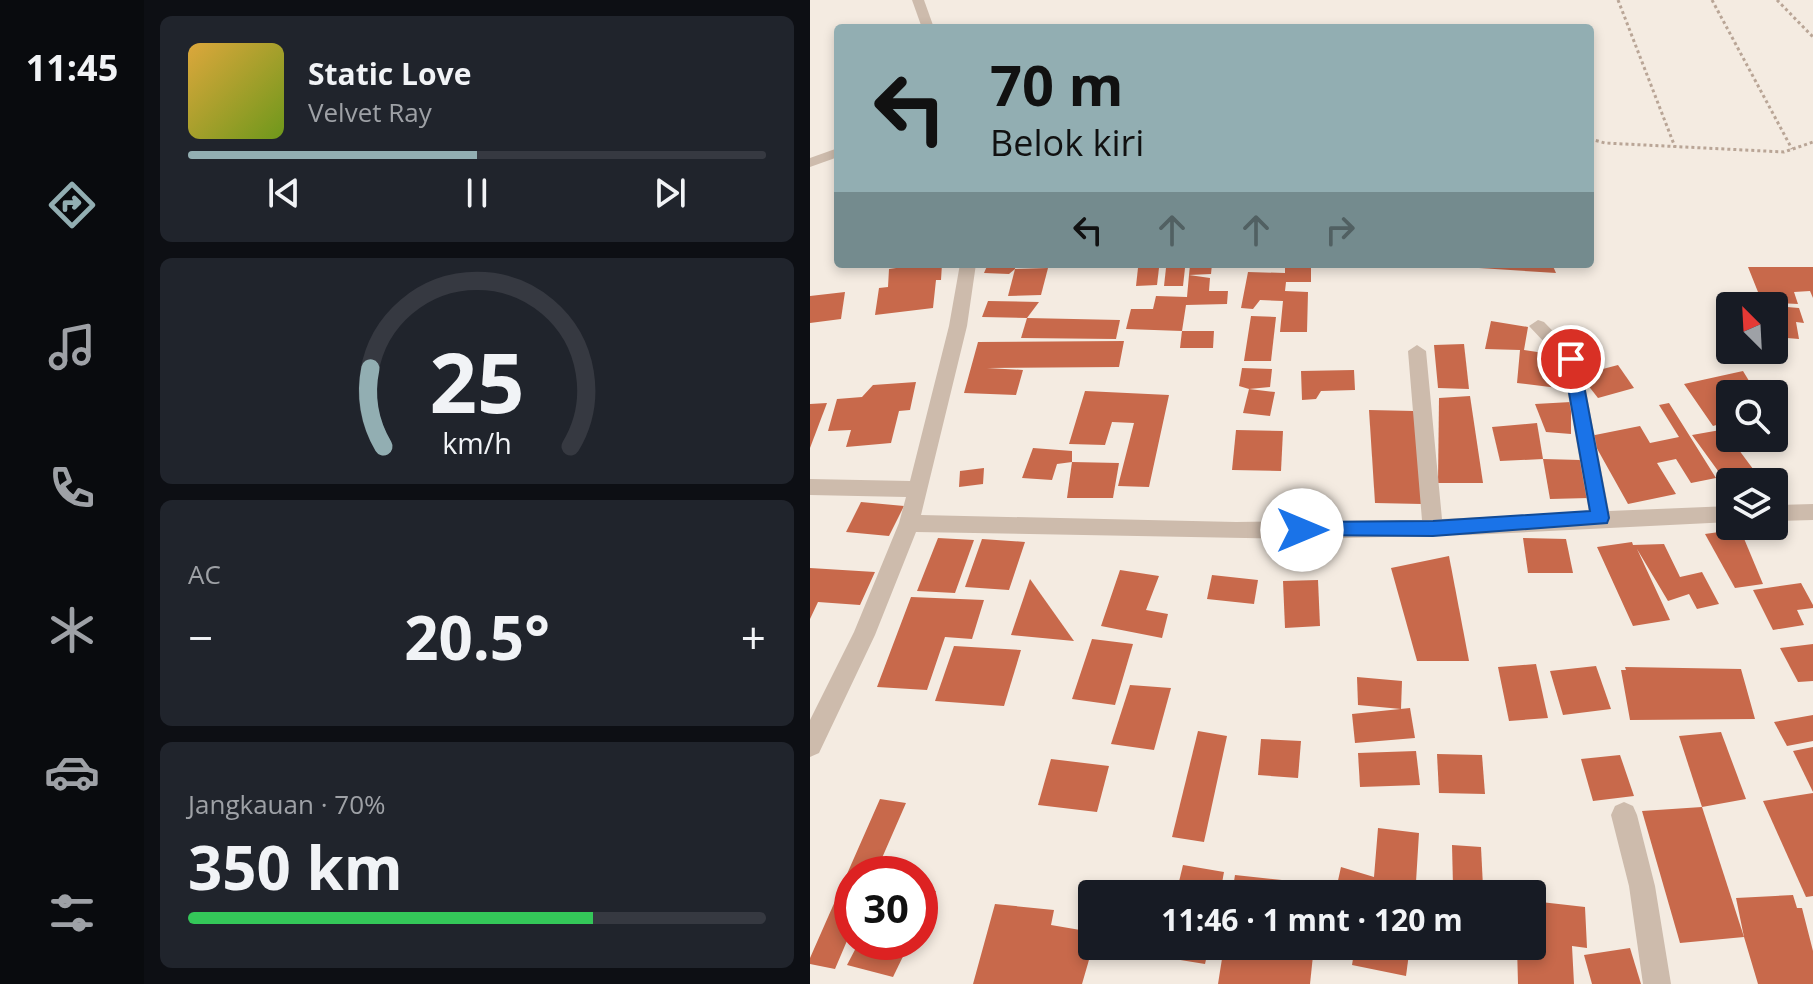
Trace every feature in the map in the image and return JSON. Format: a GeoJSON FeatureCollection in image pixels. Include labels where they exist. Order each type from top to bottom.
{"type":"FeatureCollection","features":[{"type":"Feature","properties":{"kind":"street"},"geometry":{"type":"LineString","coordinates":[[918,0],[927,24]]}},
{"type":"Feature","properties":{"kind":"street"},"geometry":{"type":"LineString","coordinates":[[810,163],[834,154]]}},
{"type":"Feature","properties":{"kind":"street"},"geometry":{"type":"LineString","coordinates":[[810,745],[864,635],[909,523],[958,326],[967,268]]}},
{"type":"Feature","properties":{"kind":"street"},"geometry":{"type":"LineString","coordinates":[[1538,326],[1571,359],[1600,518]]}},
{"type":"Feature","properties":{"kind":"street"},"geometry":{"type":"LineString","coordinates":[[1417,351],[1433,528]]}},
{"type":"Feature","properties":{"kind":"street"},"geometry":{"type":"LineString","coordinates":[[810,487],[919,489]]}},
{"type":"Feature","properties":{"kind":"street"},"geometry":{"type":"LineString","coordinates":[[1788,513],[1813,512]]}},
{"type":"Feature","properties":{"kind":"street"},"geometry":{"type":"LineString","coordinates":[[909,523],[1332,530],[1716,514]]}},
{"type":"Feature","properties":{"kind":"street"},"geometry":{"type":"LineString","coordinates":[[1624,815],[1642,886],[1657,984]]}},
{"type":"Feature","properties":{"kind":"path"},"geometry":{"type":"LineString","coordinates":[[1618,0],[1675,147]]}},
{"type":"Feature","properties":{"kind":"path"},"geometry":{"type":"LineString","coordinates":[[1712,0],[1792,149]]}},
{"type":"Feature","properties":{"kind":"path"},"geometry":{"type":"LineString","coordinates":[[1777,0],[1813,37]]}},
{"type":"Feature","properties":{"kind":"path"},"geometry":{"type":"LineString","coordinates":[[1594,140],[1784,152],[1813,142]]}},
{"type":"Feature","properties":{"kind":"building"},"geometry":{"type":"Polygon","coordinates":[[[1748,267],[1813,267],[1813,298],[1810,291],[1794,292],[1798,304],[1788,303],[1788,292],[1758,292],[1748,267]]]}},
{"type":"Feature","properties":{"kind":"building"},"geometry":{"type":"Polygon","coordinates":[[[942,268],[941,280],[936,280],[933,308],[875,315],[879,288],[888,287],[889,269],[942,268]]]}},
{"type":"Feature","properties":{"kind":"building"},"geometry":{"type":"Polygon","coordinates":[[[986,268],[1015,268],[1009,274],[984,273],[986,268]]]}},
{"type":"Feature","properties":{"kind":"building"},"geometry":{"type":"Polygon","coordinates":[[[1048,268],[1041,295],[1008,296],[1015,269],[1048,268]]]}},
{"type":"Feature","properties":{"kind":"building"},"geometry":{"type":"Polygon","coordinates":[[[1138,268],[1159,268],[1157,285],[1136,286],[1138,268]]]}},
{"type":"Feature","properties":{"kind":"building"},"geometry":{"type":"Polygon","coordinates":[[[1166,268],[1185,268],[1183,286],[1164,286],[1166,268]]]}},
{"type":"Feature","properties":{"kind":"building"},"geometry":{"type":"Polygon","coordinates":[[[1190,268],[1212,268],[1211,274],[1189,275],[1190,268]]]}},
{"type":"Feature","properties":{"kind":"building"},"geometry":{"type":"Polygon","coordinates":[[[1285,268],[1311,268],[1311,282],[1286,282],[1285,291],[1308,292],[1307,332],[1280,332],[1283,301],[1260,300],[1253,309],[1241,308],[1248,272],[1285,273],[1285,268]]]}},
{"type":"Feature","properties":{"kind":"building"},"geometry":{"type":"Polygon","coordinates":[[[1479,268],[1554,268],[1556,273],[1479,268]]]}},
{"type":"Feature","properties":{"kind":"building"},"geometry":{"type":"Polygon","coordinates":[[[1189,275],[1210,278],[1209,291],[1228,291],[1227,304],[1186,305],[1182,331],[1126,329],[1131,309],[1153,309],[1156,296],[1187,297],[1189,275]]]}},
{"type":"Feature","properties":{"kind":"building"},"geometry":{"type":"Polygon","coordinates":[[[845,292],[841,319],[810,323],[810,296],[845,292]]]}},
{"type":"Feature","properties":{"kind":"building"},"geometry":{"type":"Polygon","coordinates":[[[988,301],[1039,302],[1027,318],[982,317],[988,301]]]}},
{"type":"Feature","properties":{"kind":"building"},"geometry":{"type":"Polygon","coordinates":[[[1788,307],[1799,308],[1804,323],[1796,322],[1799,339],[1788,338],[1788,307]]]}},
{"type":"Feature","properties":{"kind":"building"},"geometry":{"type":"Polygon","coordinates":[[[1251,316],[1276,317],[1271,361],[1244,361],[1251,316]]]}},
{"type":"Feature","properties":{"kind":"building"},"geometry":{"type":"Polygon","coordinates":[[[1027,318],[1120,320],[1116,339],[1021,338],[1027,318]]]}},
{"type":"Feature","properties":{"kind":"building"},"geometry":{"type":"Polygon","coordinates":[[[1491,321],[1528,327],[1524,350],[1564,356],[1566,389],[1517,383],[1520,350],[1485,349],[1491,321]]]}},
{"type":"Feature","properties":{"kind":"building"},"geometry":{"type":"Polygon","coordinates":[[[1182,331],[1214,331],[1213,348],[1180,348],[1182,331]]]}},
{"type":"Feature","properties":{"kind":"building"},"geometry":{"type":"Polygon","coordinates":[[[1124,341],[1119,367],[987,368],[1023,370],[1016,395],[964,393],[978,342],[1124,341]]]}},
{"type":"Feature","properties":{"kind":"building"},"geometry":{"type":"Polygon","coordinates":[[[1464,344],[1469,389],[1438,388],[1434,345],[1464,344]]]}},
{"type":"Feature","properties":{"kind":"building"},"geometry":{"type":"Polygon","coordinates":[[[1618,365],[1634,388],[1598,398],[1580,375],[1618,365]]]}},
{"type":"Feature","properties":{"kind":"building"},"geometry":{"type":"Polygon","coordinates":[[[1242,368],[1272,369],[1270,387],[1249,389],[1239,386],[1242,368]]]}},
{"type":"Feature","properties":{"kind":"building"},"geometry":{"type":"Polygon","coordinates":[[[1354,370],[1355,390],[1321,391],[1316,399],[1302,400],[1301,371],[1354,370]]]}},
{"type":"Feature","properties":{"kind":"building"},"geometry":{"type":"Polygon","coordinates":[[[1743,371],[1748,380],[1716,380],[1716,425],[1713,426],[1684,384],[1743,371]]]}},
{"type":"Feature","properties":{"kind":"building"},"geometry":{"type":"Polygon","coordinates":[[[916,382],[910,410],[899,411],[891,443],[846,447],[851,430],[828,431],[837,399],[862,397],[873,385],[916,382]]]}},
{"type":"Feature","properties":{"kind":"building"},"geometry":{"type":"Polygon","coordinates":[[[1249,389],[1275,392],[1270,416],[1243,413],[1249,389]]]}},
{"type":"Feature","properties":{"kind":"building"},"geometry":{"type":"Polygon","coordinates":[[[1085,391],[1169,395],[1149,487],[1118,486],[1134,423],[1112,422],[1105,445],[1069,444],[1085,391]]]}},
{"type":"Feature","properties":{"kind":"building"},"geometry":{"type":"Polygon","coordinates":[[[1470,396],[1483,483],[1438,483],[1439,398],[1470,396]]]}},
{"type":"Feature","properties":{"kind":"building"},"geometry":{"type":"Polygon","coordinates":[[[1571,402],[1571,434],[1546,432],[1535,404],[1571,402]]]}},
{"type":"Feature","properties":{"kind":"building"},"geometry":{"type":"Polygon","coordinates":[[[827,403],[810,448],[810,404],[827,403]]]}},
{"type":"Feature","properties":{"kind":"building"},"geometry":{"type":"Polygon","coordinates":[[[1669,403],[1716,478],[1691,483],[1676,459],[1657,463],[1676,494],[1628,504],[1590,436],[1640,426],[1650,443],[1679,437],[1659,405],[1669,403]]]}},
{"type":"Feature","properties":{"kind":"building"},"geometry":{"type":"Polygon","coordinates":[[[1369,410],[1414,411],[1422,504],[1375,503],[1369,410]]]}},
{"type":"Feature","properties":{"kind":"building"},"geometry":{"type":"Polygon","coordinates":[[[1537,423],[1543,459],[1500,461],[1492,427],[1537,423]]]}},
{"type":"Feature","properties":{"kind":"building"},"geometry":{"type":"Polygon","coordinates":[[[1236,430],[1283,431],[1281,471],[1232,470],[1236,430]]]}},
{"type":"Feature","properties":{"kind":"building"},"geometry":{"type":"Polygon","coordinates":[[[1716,431],[1716,452],[1740,452],[1752,468],[1716,468],[1692,435],[1716,431]]]}},
{"type":"Feature","properties":{"kind":"building"},"geometry":{"type":"Polygon","coordinates":[[[1033,448],[1072,451],[1072,462],[1057,464],[1052,480],[1022,478],[1033,448]]]}},
{"type":"Feature","properties":{"kind":"building"},"geometry":{"type":"Polygon","coordinates":[[[1543,459],[1580,460],[1589,498],[1550,499],[1543,459]]]}},
{"type":"Feature","properties":{"kind":"building"},"geometry":{"type":"Polygon","coordinates":[[[1072,462],[1119,463],[1113,498],[1067,498],[1072,462]]]}},
{"type":"Feature","properties":{"kind":"building"},"geometry":{"type":"Polygon","coordinates":[[[984,468],[983,484],[959,487],[960,471],[984,468]]]}},
{"type":"Feature","properties":{"kind":"building"},"geometry":{"type":"Polygon","coordinates":[[[861,502],[904,506],[889,536],[846,532],[861,502]]]}},
{"type":"Feature","properties":{"kind":"building"},"geometry":{"type":"Polygon","coordinates":[[[1716,532],[1716,540],[1745,540],[1763,584],[1735,588],[1705,534],[1716,532]]]}},
{"type":"Feature","properties":{"kind":"building"},"geometry":{"type":"Polygon","coordinates":[[[938,538],[974,540],[955,593],[917,591],[938,538]]]}},
{"type":"Feature","properties":{"kind":"building"},"geometry":{"type":"Polygon","coordinates":[[[1523,538],[1566,539],[1573,573],[1528,573],[1523,538]]]}},
{"type":"Feature","properties":{"kind":"building"},"geometry":{"type":"Polygon","coordinates":[[[982,539],[1025,542],[1009,590],[965,587],[982,539]]]}},
{"type":"Feature","properties":{"kind":"building"},"geometry":{"type":"Polygon","coordinates":[[[1632,542],[1633,545],[1664,544],[1680,577],[1702,572],[1719,604],[1697,609],[1689,594],[1668,601],[1637,549],[1670,620],[1633,626],[1597,547],[1632,542]]]}},
{"type":"Feature","properties":{"kind":"building"},"geometry":{"type":"Polygon","coordinates":[[[1449,556],[1469,661],[1417,661],[1391,568],[1449,556]]]}},
{"type":"Feature","properties":{"kind":"building"},"geometry":{"type":"Polygon","coordinates":[[[810,568],[875,572],[860,605],[818,602],[810,619],[810,568]]]}},
{"type":"Feature","properties":{"kind":"building"},"geometry":{"type":"Polygon","coordinates":[[[1120,570],[1159,576],[1146,610],[1168,614],[1162,638],[1101,626],[1120,570]]]}},
{"type":"Feature","properties":{"kind":"building"},"geometry":{"type":"Polygon","coordinates":[[[1212,575],[1258,580],[1254,604],[1207,599],[1212,575]]]}},
{"type":"Feature","properties":{"kind":"building"},"geometry":{"type":"Polygon","coordinates":[[[1030,579],[1074,641],[1011,635],[1030,579]]]}},
{"type":"Feature","properties":{"kind":"building"},"geometry":{"type":"Polygon","coordinates":[[[1318,580],[1320,626],[1285,628],[1283,581],[1318,580]]]}},
{"type":"Feature","properties":{"kind":"building"},"geometry":{"type":"Polygon","coordinates":[[[1801,583],[1813,605],[1813,608],[1797,610],[1804,625],[1773,630],[1753,590],[1801,583]]]}},
{"type":"Feature","properties":{"kind":"building"},"geometry":{"type":"Polygon","coordinates":[[[911,597],[984,600],[972,639],[945,637],[927,690],[877,687],[911,597]]]}},
{"type":"Feature","properties":{"kind":"building"},"geometry":{"type":"Polygon","coordinates":[[[1092,639],[1133,644],[1115,705],[1072,699],[1092,639]]]}},
{"type":"Feature","properties":{"kind":"building"},"geometry":{"type":"Polygon","coordinates":[[[1813,644],[1813,681],[1798,682],[1780,648],[1813,644]]]}},
{"type":"Feature","properties":{"kind":"building"},"geometry":{"type":"Polygon","coordinates":[[[954,646],[1021,650],[1004,706],[935,701],[954,646]]]}},
{"type":"Feature","properties":{"kind":"building"},"geometry":{"type":"Polygon","coordinates":[[[1536,664],[1548,718],[1509,721],[1498,667],[1536,664]]]}},
{"type":"Feature","properties":{"kind":"building"},"geometry":{"type":"Polygon","coordinates":[[[1596,666],[1611,709],[1563,715],[1550,671],[1596,666]]]}},
{"type":"Feature","properties":{"kind":"building"},"geometry":{"type":"Polygon","coordinates":[[[1625,667],[1741,669],[1755,719],[1630,720],[1621,670],[1626,670],[1625,667]]]}},
{"type":"Feature","properties":{"kind":"building"},"geometry":{"type":"Polygon","coordinates":[[[1357,677],[1402,681],[1401,709],[1358,705],[1357,677]]]}},
{"type":"Feature","properties":{"kind":"building"},"geometry":{"type":"Polygon","coordinates":[[[1130,685],[1171,688],[1154,750],[1111,744],[1130,685]]]}},
{"type":"Feature","properties":{"kind":"building"},"geometry":{"type":"Polygon","coordinates":[[[1410,708],[1415,738],[1355,743],[1352,714],[1410,708]]]}},
{"type":"Feature","properties":{"kind":"building"},"geometry":{"type":"Polygon","coordinates":[[[1813,715],[1813,741],[1787,746],[1774,722],[1813,715]]]}},
{"type":"Feature","properties":{"kind":"building"},"geometry":{"type":"Polygon","coordinates":[[[1198,731],[1227,736],[1204,842],[1172,837],[1198,731]]]}},
{"type":"Feature","properties":{"kind":"building"},"geometry":{"type":"Polygon","coordinates":[[[1721,732],[1746,799],[1702,807],[1679,736],[1721,732]]]}},
{"type":"Feature","properties":{"kind":"building"},"geometry":{"type":"Polygon","coordinates":[[[1261,739],[1301,741],[1298,778],[1258,775],[1261,739]]]}},
{"type":"Feature","properties":{"kind":"building"},"geometry":{"type":"Polygon","coordinates":[[[1813,747],[1813,792],[1793,751],[1813,747]]]}},
{"type":"Feature","properties":{"kind":"building"},"geometry":{"type":"Polygon","coordinates":[[[1416,751],[1420,785],[1360,787],[1358,753],[1416,751]]]}},
{"type":"Feature","properties":{"kind":"building"},"geometry":{"type":"Polygon","coordinates":[[[1437,754],[1482,755],[1485,794],[1439,793],[1437,754]]]}},
{"type":"Feature","properties":{"kind":"building"},"geometry":{"type":"Polygon","coordinates":[[[1620,755],[1634,796],[1593,801],[1581,759],[1620,755]]]}},
{"type":"Feature","properties":{"kind":"building"},"geometry":{"type":"Polygon","coordinates":[[[1051,759],[1109,766],[1097,812],[1038,805],[1051,759]]]}},
{"type":"Feature","properties":{"kind":"building"},"geometry":{"type":"Polygon","coordinates":[[[1813,793],[1813,896],[1806,897],[1763,801],[1813,793]]]}},
{"type":"Feature","properties":{"kind":"building"},"geometry":{"type":"Polygon","coordinates":[[[880,799],[906,803],[883,856],[855,856],[880,799]]]}},
{"type":"Feature","properties":{"kind":"building"},"geometry":{"type":"Polygon","coordinates":[[[1702,807],[1744,937],[1680,943],[1642,811],[1702,807]]]}},
{"type":"Feature","properties":{"kind":"building"},"geometry":{"type":"Polygon","coordinates":[[[1378,828],[1419,833],[1416,880],[1338,880],[1341,867],[1374,877],[1378,828]]]}},
{"type":"Feature","properties":{"kind":"building"},"geometry":{"type":"Polygon","coordinates":[[[1452,845],[1481,847],[1483,880],[1453,880],[1452,845]]]}},
{"type":"Feature","properties":{"kind":"building"},"geometry":{"type":"Polygon","coordinates":[[[1183,865],[1224,872],[1223,880],[1179,880],[1183,865]]]}},
{"type":"Feature","properties":{"kind":"building"},"geometry":{"type":"Polygon","coordinates":[[[1235,875],[1282,880],[1234,880],[1235,875]]]}},
{"type":"Feature","properties":{"kind":"building"},"geometry":{"type":"Polygon","coordinates":[[[1793,895],[1797,908],[1802,908],[1813,951],[1813,984],[1758,984],[1736,898],[1793,895]]]}},
{"type":"Feature","properties":{"kind":"building"},"geometry":{"type":"Polygon","coordinates":[[[834,903],[834,960],[839,960],[835,969],[810,964],[834,903]]]}},
{"type":"Feature","properties":{"kind":"building"},"geometry":{"type":"Polygon","coordinates":[[[1546,903],[1585,907],[1587,948],[1572,946],[1574,984],[1518,984],[1517,960],[1546,960],[1546,903]]]}},
{"type":"Feature","properties":{"kind":"building"},"geometry":{"type":"Polygon","coordinates":[[[995,904],[1054,910],[1051,925],[1078,930],[1078,960],[1089,960],[1082,984],[973,984],[995,904]]]}},
{"type":"Feature","properties":{"kind":"building"},"geometry":{"type":"Polygon","coordinates":[[[1630,948],[1641,984],[1592,984],[1584,955],[1630,948]]]}},
{"type":"Feature","properties":{"kind":"building"},"geometry":{"type":"Polygon","coordinates":[[[850,960],[901,960],[893,977],[847,965],[850,960]]]}},
{"type":"Feature","properties":{"kind":"building"},"geometry":{"type":"Polygon","coordinates":[[[1180,960],[1206,960],[1205,964],[1180,960]]]}},
{"type":"Feature","properties":{"kind":"building"},"geometry":{"type":"Polygon","coordinates":[[[1222,960],[1313,960],[1310,984],[1218,984],[1222,960]]]}},
{"type":"Feature","properties":{"kind":"building"},"geometry":{"type":"Polygon","coordinates":[[[1353,960],[1408,960],[1406,976],[1352,965],[1353,960]]]}},
{"type":"Feature","properties":{"kind":"route"},"geometry":{"type":"LineString","coordinates":[[1302,530],[1433,528],[1600,518],[1571,359]]}}]}
